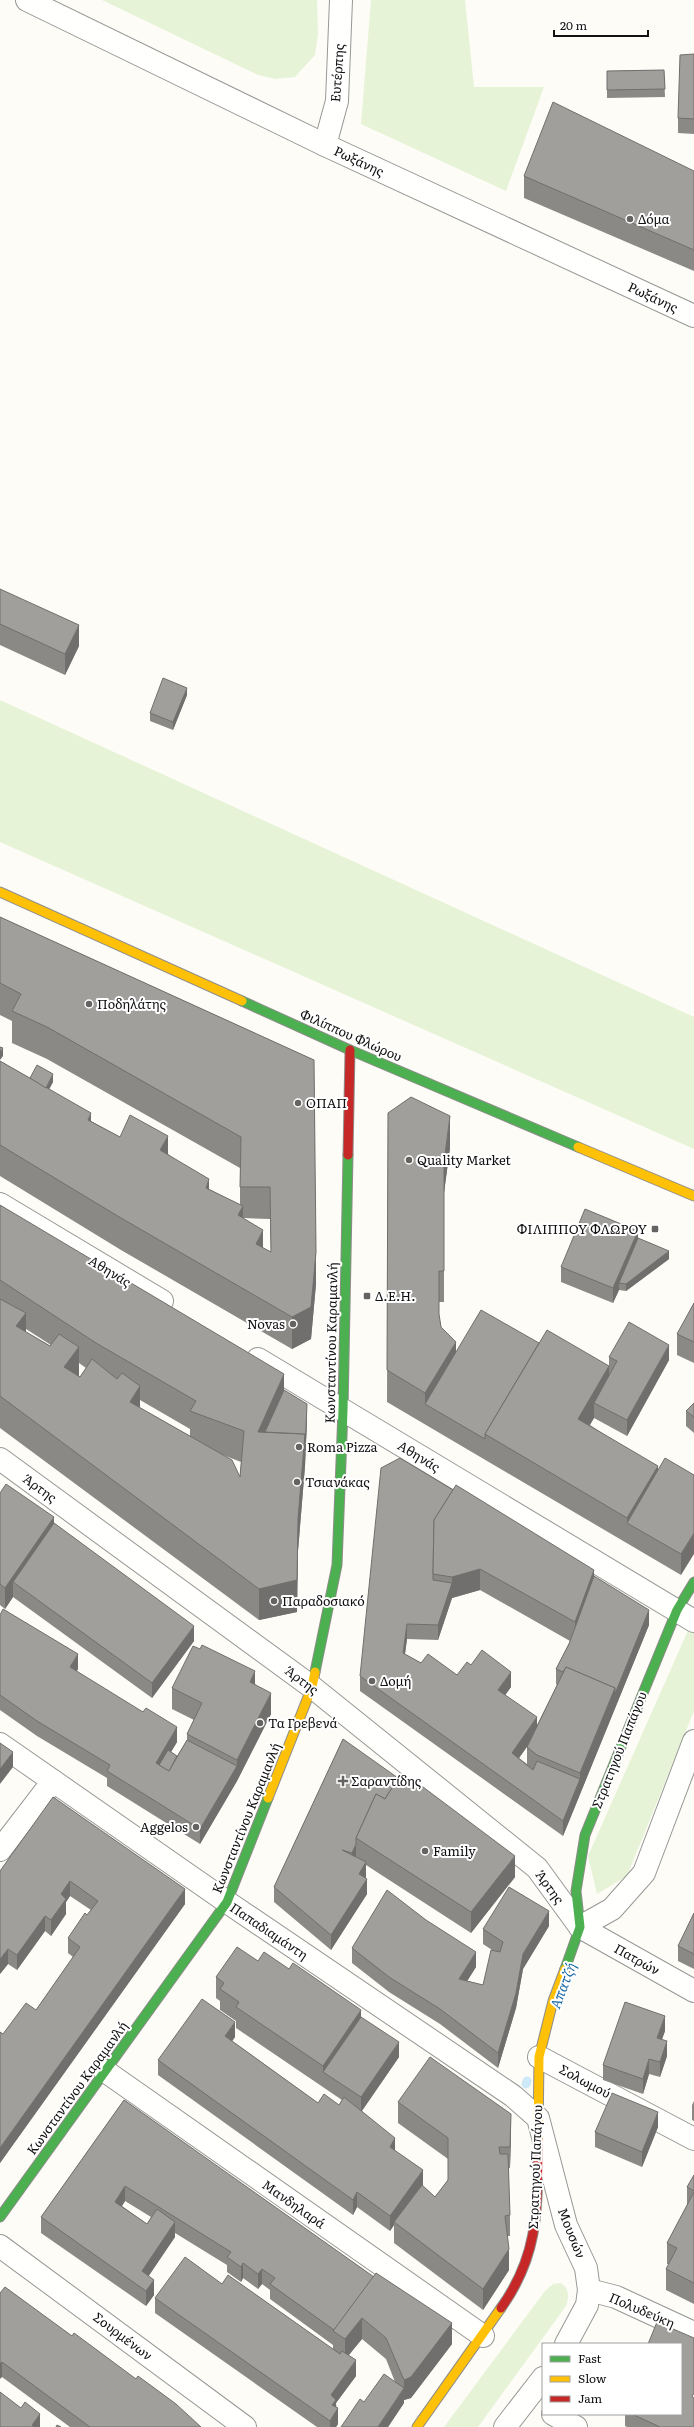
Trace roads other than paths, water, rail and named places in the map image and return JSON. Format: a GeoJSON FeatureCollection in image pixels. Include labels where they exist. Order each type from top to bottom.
{"type":"FeatureCollection","features":[{"type":"Feature","properties":{"kind":"street","name":"Ρωξάνης"},"geometry":{"type":"LineString","coordinates":[[28,0],[325,145],[694,316]]}},
{"type":"Feature","properties":{"kind":"street","name":"Ευτέρπης"},"geometry":{"type":"LineString","coordinates":[[325,145],[337,102],[341,0]]}},
{"type":"Feature","properties":{"kind":"street","name":"Φιλίππου Φλώρου"},"geometry":{"type":"LineString","coordinates":[[0,892],[350,1050],[694,1196]]}},
{"type":"Feature","properties":{"kind":"street","name":"Κωνσταντίνου Καραμανλή"},"geometry":{"type":"LineString","coordinates":[[0,2217],[227,1902],[312,1687],[337,1566],[343,1410],[350,1050]]}},
{"type":"Feature","properties":{"kind":"street","name":"Αθηνάς"},"geometry":{"type":"LineString","coordinates":[[0,1204],[178,1311]]}},
{"type":"Feature","properties":{"kind":"street","name":"Αθηνάς"},"geometry":{"type":"LineString","coordinates":[[240,1348],[686,1616]]}},
{"type":"Feature","properties":{"kind":"street","name":"Άρτης"},"geometry":{"type":"LineString","coordinates":[[2,1463],[312,1687],[537,1868],[580,1927]]}},
{"type":"Feature","properties":{"kind":"street","name":"Στρατηγού Παπάγου"},"geometry":{"type":"LineString","coordinates":[[416,2427],[483,2336],[511,2294],[528,2259],[535,2230],[539,2057],[553,2001],[580,1927],[576,1891],[585,1835],[686,1616],[694,1582]]}},
{"type":"Feature","properties":{"kind":"street"},"geometry":{"type":"LineString","coordinates":[[580,1927],[612,1909],[644,1873],[694,1741]]}},
{"type":"Feature","properties":{"kind":"street","name":"Παπαδιαμάντη"},"geometry":{"type":"LineString","coordinates":[[0,1744],[227,1902],[513,2096],[538,2118]]}},
{"type":"Feature","properties":{"kind":"street"},"geometry":{"type":"LineString","coordinates":[[0,1850],[53,1780]]}},
{"type":"Feature","properties":{"kind":"street","name":"Πατρών"},"geometry":{"type":"LineString","coordinates":[[580,1927],[694,1991]]}},
{"type":"Feature","properties":{"kind":"street","name":"Σολωμού"},"geometry":{"type":"LineString","coordinates":[[539,2057],[694,2139]]}},
{"type":"Feature","properties":{"kind":"street","name":"Μανδηλαρά"},"geometry":{"type":"LineString","coordinates":[[105,2071],[483,2336]]}},
{"type":"Feature","properties":{"kind":"street","name":"Μουσών"},"geometry":{"type":"LineString","coordinates":[[538,2118],[559,2202],[566,2225],[586,2268],[590,2290],[582,2318],[567,2343]]}},
{"type":"Feature","properties":{"kind":"street","name":"Σουρμένων"},"geometry":{"type":"LineString","coordinates":[[0,2246],[245,2427]]}},
{"type":"Feature","properties":{"kind":"street","name":"Πολυδεύκη"},"geometry":{"type":"LineString","coordinates":[[590,2290],[616,2297],[694,2333]]}},
{"type":"Feature","properties":{"kind":"street"},"geometry":{"type":"LineString","coordinates":[[505,2427],[535,2404],[542,2381]]}},
{"type":"Feature","properties":{"kind":"street"},"geometry":{"type":"LineString","coordinates":[[555,2415],[576,2427]]}},
{"type":"Feature","properties":{"kind":"place","name":"Δόμα"},"geometry":{"type":"Point","coordinates":[630,219]}},
{"type":"Feature","properties":{"kind":"place","name":"Ποδηλάτης"},"geometry":{"type":"Point","coordinates":[89,1004]}},
{"type":"Feature","properties":{"kind":"place","name":"ΟΠΑΠ"},"geometry":{"type":"Point","coordinates":[298,1103]}},
{"type":"Feature","properties":{"kind":"place","name":"Quality Market"},"geometry":{"type":"Point","coordinates":[409,1160]}},
{"type":"Feature","properties":{"kind":"place","name":"ΦΙΛΙΠΠΟΥ ΦΛΩΡΟΥ"},"geometry":{"type":"Point","coordinates":[655,1229]}},
{"type":"Feature","properties":{"kind":"place","name":"Δ.Ε.Η."},"geometry":{"type":"Point","coordinates":[367,1296]}},
{"type":"Feature","properties":{"kind":"place","name":"Novas"},"geometry":{"type":"Point","coordinates":[293,1324]}},
{"type":"Feature","properties":{"kind":"place","name":"Roma Pizza"},"geometry":{"type":"Point","coordinates":[299,1447]}},
{"type":"Feature","properties":{"kind":"place","name":"Τσιανάκας"},"geometry":{"type":"Point","coordinates":[297,1482]}},
{"type":"Feature","properties":{"kind":"place","name":"Παραδοσιακό"},"geometry":{"type":"Point","coordinates":[274,1601]}},
{"type":"Feature","properties":{"kind":"place","name":"Δομή"},"geometry":{"type":"Point","coordinates":[372,1681]}},
{"type":"Feature","properties":{"kind":"place","name":"Τα Γρεβενά"},"geometry":{"type":"Point","coordinates":[260,1723]}},
{"type":"Feature","properties":{"kind":"place","name":"Σαραντίδης"},"geometry":{"type":"Point","coordinates":[343,1781]}},
{"type":"Feature","properties":{"kind":"place","name":"Aggelos"},"geometry":{"type":"Point","coordinates":[196,1827]}},
{"type":"Feature","properties":{"kind":"place","name":"Family"},"geometry":{"type":"Point","coordinates":[425,1851]}},
{"type":"Feature","properties":{"kind":"water label","name":"Απατζή"},"geometry":{"type":"Point","coordinates":[563,1986]}}]}
